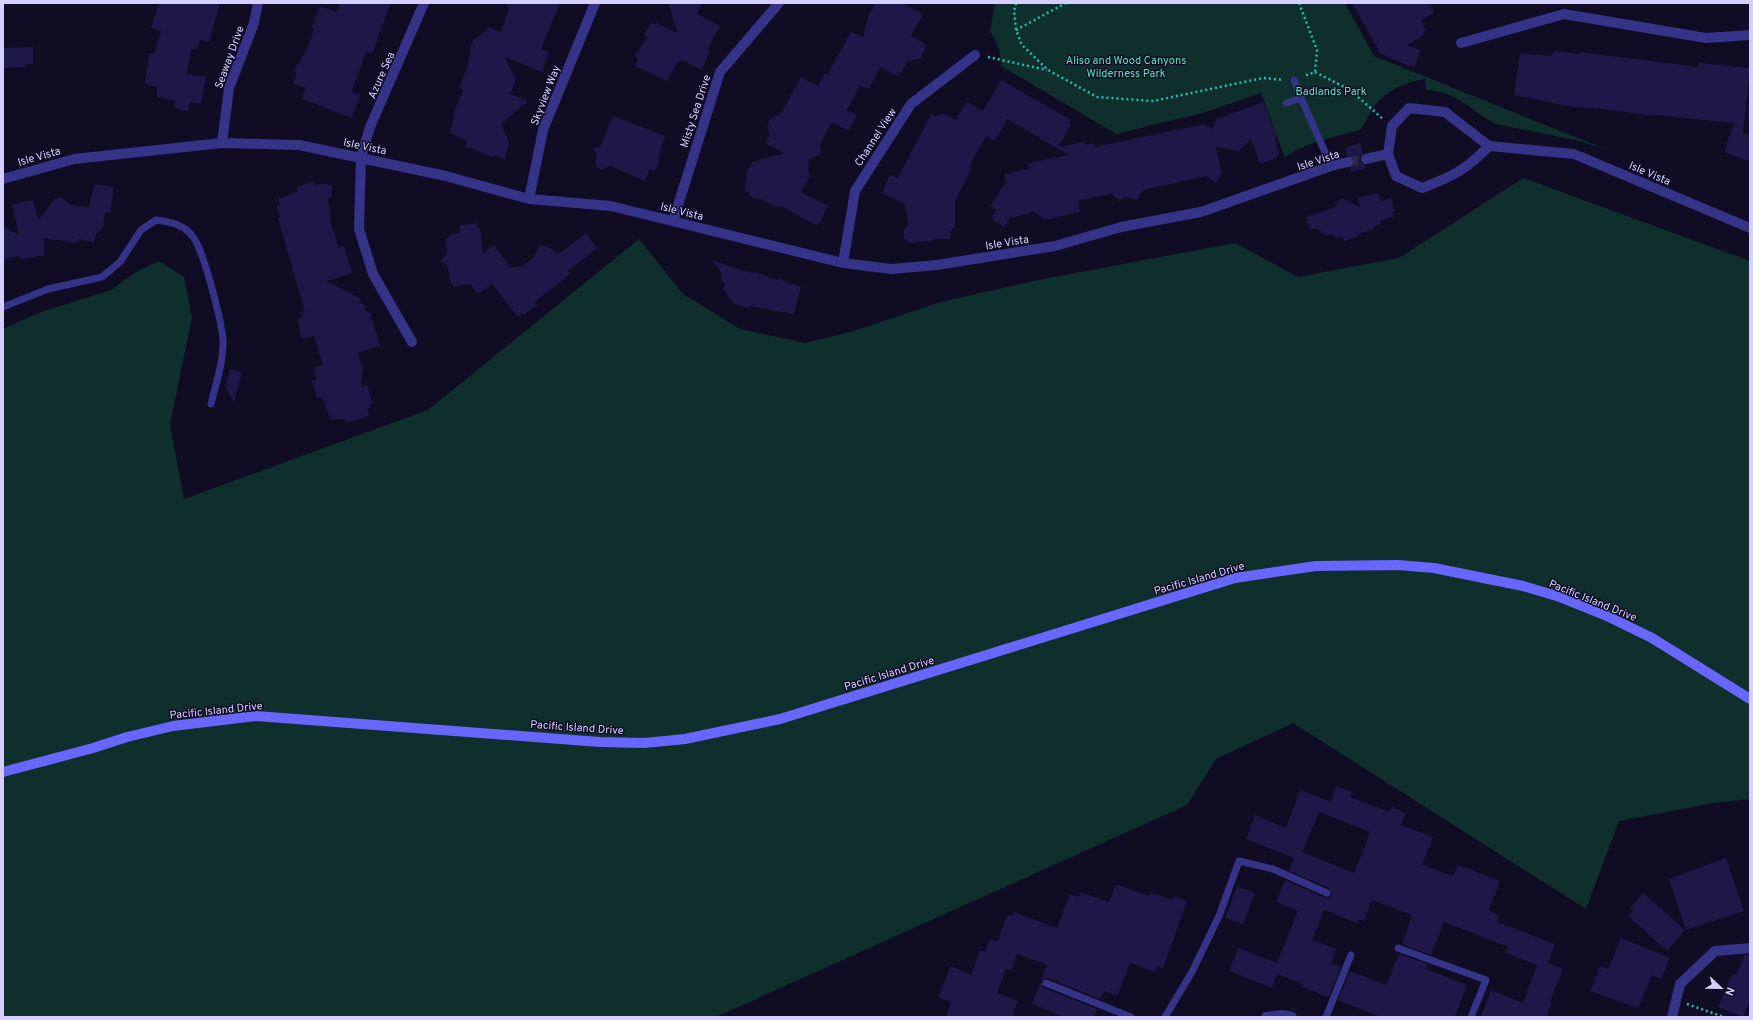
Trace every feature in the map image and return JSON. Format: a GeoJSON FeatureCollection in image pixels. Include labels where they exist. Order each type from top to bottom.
{"type":"FeatureCollection","features":[{"type":"Feature","properties":{"kind":"main road","name":"Pacific Island Drive"},"geometry":{"type":"LineString","coordinates":[[3,772],[93,748],[127,737],[173,726],[256,716],[600,742],[644,743],[685,739],[780,719],[1235,578],[1316,566],[1398,565],[1434,568],[1508,582],[1553,595],[1605,615],[1652,638],[1750,699]]}},
{"type":"Feature","properties":{"kind":"street","name":"Seaway Drive"},"geometry":{"type":"LineString","coordinates":[[222,143],[229,88],[254,23],[258,3]]}},
{"type":"Feature","properties":{"kind":"street","name":"Azure Sea"},"geometry":{"type":"LineString","coordinates":[[412,342],[373,274],[359,229],[361,157],[370,127],[424,3]]}},
{"type":"Feature","properties":{"kind":"street","name":"Skyview Way"},"geometry":{"type":"LineString","coordinates":[[529,199],[544,130],[595,3]]}},
{"type":"Feature","properties":{"kind":"street","name":"Misty Sea Drive"},"geometry":{"type":"LineString","coordinates":[[673,221],[720,72],[779,3]]}},
{"type":"Feature","properties":{"kind":"street"},"geometry":{"type":"LineString","coordinates":[[1461,43],[1564,14],[1706,38],[1750,35]]}},
{"type":"Feature","properties":{"kind":"street","name":"Channel View"},"geometry":{"type":"LineString","coordinates":[[843,263],[855,190],[910,104],[975,55]]}},
{"type":"Feature","properties":{"kind":"street"},"geometry":{"type":"LineString","coordinates":[[1409,108],[1445,112],[1489,146],[1472,164],[1449,178],[1422,188],[1396,176],[1388,154],[1392,126],[1409,108]]}},
{"type":"Feature","properties":{"kind":"street","name":"Isle Vista"},"geometry":{"type":"LineString","coordinates":[[3,179],[74,159],[222,143],[299,145],[446,176],[529,199],[611,206],[843,263],[891,269],[937,265],[1055,246],[1121,227],[1201,212],[1331,166],[1348,162]]}},
{"type":"Feature","properties":{"kind":"street","name":"Isle Vista"},"geometry":{"type":"LineString","coordinates":[[1489,146],[1574,154],[1750,228]]}},
{"type":"Feature","properties":{"kind":"street"},"geometry":{"type":"LineString","coordinates":[[1366,159],[1388,154]]}},
{"type":"Feature","properties":{"kind":"street"},"geometry":{"type":"LineString","coordinates":[[1672,1017],[1680,984],[1715,951],[1750,948]]}},
{"type":"Feature","properties":{"kind":"street"},"geometry":{"type":"LineString","coordinates":[[1266,1017],[1283,1015],[1292,1017]]}},
{"type":"Feature","properties":{"kind":"lane"},"geometry":{"type":"LineString","coordinates":[[1294,80],[1331,166]]}},
{"type":"Feature","properties":{"kind":"lane"},"geometry":{"type":"LineString","coordinates":[[1286,103],[1301,98]]}},
{"type":"Feature","properties":{"kind":"lane"},"geometry":{"type":"LineString","coordinates":[[3,307],[48,290],[102,277],[120,262],[141,230],[156,220],[176,223],[193,236],[204,263],[223,339],[220,368],[211,404]]}},
{"type":"Feature","properties":{"kind":"lane"},"geometry":{"type":"LineString","coordinates":[[1165,1017],[1192,972],[1216,923],[1239,861],[1273,870],[1327,893]]}},
{"type":"Feature","properties":{"kind":"lane"},"geometry":{"type":"LineString","coordinates":[[1398,948],[1486,980],[1471,1017]]}},
{"type":"Feature","properties":{"kind":"lane"},"geometry":{"type":"LineString","coordinates":[[1326,1017],[1351,955]]}},
{"type":"Feature","properties":{"kind":"lane"},"geometry":{"type":"LineString","coordinates":[[1046,983],[1131,1017]]}},
{"type":"Feature","properties":{"kind":"path"},"geometry":{"type":"LineString","coordinates":[[1016,3],[1014,11],[1016,30],[1022,45],[1048,70],[1097,97],[1153,101],[1263,78],[1294,80],[1315,72],[1350,90],[1379,116]]}},
{"type":"Feature","properties":{"kind":"path"},"geometry":{"type":"LineString","coordinates":[[1016,30],[1066,3]]}},
{"type":"Feature","properties":{"kind":"path"},"geometry":{"type":"LineString","coordinates":[[1299,3],[1317,50],[1315,72]]}},
{"type":"Feature","properties":{"kind":"path"},"geometry":{"type":"LineString","coordinates":[[975,55],[1048,70]]}},
{"type":"Feature","properties":{"kind":"path"},"geometry":{"type":"LineString","coordinates":[[1676,1000],[1724,1017]]}},
{"type":"Feature","properties":{"kind":"green space","name":"Aliso and Wood Canyons Wilderness Park"},"geometry":{"type":"Polygon","coordinates":[[[995,3],[1345,3],[1374,56],[1610,151],[1580,141],[1496,124],[1486,119],[1464,102],[1448,94],[1426,90],[1425,79],[1402,85],[1388,93],[1376,104],[1360,130],[1309,145],[1291,153],[1285,158],[1261,93],[1206,112],[1116,134],[1001,66],[998,48],[990,31],[995,3]]]}},
{"type":"Feature","properties":{"kind":"green space"},"geometry":{"type":"Polygon","coordinates":[[[1523,178],[1750,261],[1750,799],[1714,803],[1619,821],[1586,909],[1293,723],[1216,759],[1187,805],[716,1017],[3,1017],[3,329],[41,312],[111,290],[136,272],[159,261],[184,277],[192,318],[170,424],[184,499],[428,410],[639,239],[683,294],[740,329],[805,343],[854,331],[941,302],[1038,280],[1235,243],[1298,277],[1399,258],[1523,178]]]}},
{"type":"Feature","properties":{"kind":"building"},"geometry":{"type":"Polygon","coordinates":[[[159,3],[220,3],[209,42],[200,40],[197,50],[191,48],[187,74],[206,77],[201,104],[190,102],[188,111],[174,108],[175,101],[157,97],[157,87],[145,84],[149,53],[154,54],[161,31],[151,28],[159,3]]]}},
{"type":"Feature","properties":{"kind":"building"},"geometry":{"type":"Polygon","coordinates":[[[340,3],[391,3],[372,54],[366,51],[352,92],[360,95],[352,118],[302,99],[306,88],[293,84],[297,73],[295,70],[296,65],[300,63],[303,55],[304,56],[314,30],[312,27],[319,9],[321,6],[337,12],[340,3]]]}},
{"type":"Feature","properties":{"kind":"building"},"geometry":{"type":"Polygon","coordinates":[[[506,3],[560,3],[541,49],[549,52],[542,72],[505,57],[516,80],[510,94],[528,101],[501,124],[509,142],[505,160],[495,155],[492,157],[465,146],[467,141],[450,133],[450,130],[454,119],[453,115],[463,90],[459,88],[469,63],[467,63],[470,55],[470,47],[474,39],[486,31],[488,27],[500,32],[509,10],[506,3]]]}},
{"type":"Feature","properties":{"kind":"building"},"geometry":{"type":"Polygon","coordinates":[[[668,3],[702,3],[697,14],[720,26],[707,50],[710,52],[702,70],[681,60],[678,62],[667,81],[635,66],[638,60],[635,55],[647,38],[644,36],[651,22],[655,25],[656,23],[678,33],[668,3]]]}},
{"type":"Feature","properties":{"kind":"building"},"geometry":{"type":"Polygon","coordinates":[[[876,3],[902,3],[923,14],[911,36],[924,43],[926,48],[920,59],[908,61],[901,73],[900,72],[897,76],[880,67],[869,88],[860,86],[847,110],[857,115],[848,131],[832,122],[820,144],[821,153],[808,161],[809,177],[801,192],[828,206],[818,226],[781,206],[776,207],[758,198],[755,199],[750,196],[749,192],[746,191],[745,184],[747,179],[746,174],[752,162],[784,153],[765,143],[770,135],[767,126],[770,119],[781,113],[801,77],[818,86],[825,73],[827,75],[851,32],[863,37],[869,14],[876,3]]]}},
{"type":"Feature","properties":{"kind":"building"},"geometry":{"type":"Polygon","coordinates":[[[1352,3],[1429,3],[1435,12],[1421,20],[1426,31],[1423,33],[1424,35],[1407,45],[1421,50],[1414,68],[1381,54],[1352,3]]]}},
{"type":"Feature","properties":{"kind":"building"},"geometry":{"type":"Polygon","coordinates":[[[33,47],[33,64],[25,65],[25,67],[3,68],[3,48],[33,47]]]}},
{"type":"Feature","properties":{"kind":"building"},"geometry":{"type":"Polygon","coordinates":[[[1554,51],[1580,54],[1580,52],[1698,67],[1699,63],[1750,68],[1743,133],[1750,135],[1750,162],[1724,152],[1734,123],[1655,116],[1597,108],[1573,107],[1514,95],[1520,53],[1550,56],[1550,54],[1553,55],[1554,51]]]}},
{"type":"Feature","properties":{"kind":"building"},"geometry":{"type":"Polygon","coordinates":[[[1001,80],[1071,120],[1069,123],[1071,125],[1058,147],[1084,142],[1085,145],[1094,143],[1095,147],[1204,124],[1212,129],[1217,119],[1263,102],[1277,137],[1275,138],[1279,155],[1276,156],[1277,158],[1260,164],[1251,139],[1239,151],[1216,147],[1222,174],[1216,183],[1206,176],[1143,190],[1137,200],[1126,197],[1119,201],[1112,194],[1080,200],[1078,202],[1080,212],[1046,220],[1032,211],[1030,213],[1010,218],[1004,227],[993,220],[994,218],[992,217],[996,210],[990,206],[1006,182],[1004,174],[1029,169],[1028,164],[1033,162],[1069,155],[1007,119],[995,141],[986,136],[972,160],[970,166],[971,170],[955,201],[955,226],[950,232],[950,239],[933,239],[933,241],[909,243],[904,238],[904,230],[908,225],[905,204],[882,193],[890,175],[898,178],[931,114],[935,116],[944,114],[955,120],[967,102],[983,111],[1001,80]]]}},
{"type":"Feature","properties":{"kind":"building"},"geometry":{"type":"Polygon","coordinates":[[[613,116],[665,136],[658,158],[660,159],[655,171],[650,169],[645,181],[610,166],[602,170],[597,167],[595,161],[597,155],[593,148],[600,147],[613,116]]]}},
{"type":"Feature","properties":{"kind":"building"},"geometry":{"type":"Polygon","coordinates":[[[1360,143],[1363,153],[1360,157],[1360,161],[1367,168],[1351,172],[1350,168],[1353,166],[1354,161],[1352,157],[1347,156],[1345,148],[1360,143]]]}},
{"type":"Feature","properties":{"kind":"building"},"geometry":{"type":"Polygon","coordinates":[[[314,181],[316,185],[325,183],[332,186],[332,197],[328,198],[331,216],[330,220],[339,248],[344,246],[352,273],[326,281],[361,299],[359,302],[366,306],[364,310],[370,313],[380,346],[357,353],[363,368],[361,387],[367,385],[373,403],[369,404],[370,408],[367,409],[369,416],[346,423],[345,419],[331,420],[322,397],[317,398],[312,381],[317,380],[313,368],[323,365],[314,336],[301,339],[298,318],[302,317],[301,313],[305,312],[278,218],[280,217],[276,206],[280,205],[278,199],[298,191],[297,187],[314,181]]]}},
{"type":"Feature","properties":{"kind":"building"},"geometry":{"type":"Polygon","coordinates":[[[94,184],[114,187],[110,213],[105,212],[103,228],[96,234],[94,242],[79,239],[78,243],[43,238],[45,255],[20,260],[19,256],[3,260],[3,226],[19,235],[12,204],[33,200],[38,220],[55,199],[61,197],[71,205],[89,207],[94,184]]]}},
{"type":"Feature","properties":{"kind":"building"},"geometry":{"type":"Polygon","coordinates":[[[1378,193],[1381,201],[1391,198],[1395,211],[1392,212],[1393,217],[1380,221],[1381,224],[1374,226],[1374,229],[1357,234],[1358,237],[1344,241],[1343,237],[1335,238],[1335,235],[1325,235],[1317,228],[1310,230],[1306,217],[1334,208],[1341,198],[1360,207],[1358,198],[1378,193]]]}},
{"type":"Feature","properties":{"kind":"building"},"geometry":{"type":"Polygon","coordinates":[[[477,223],[477,227],[480,228],[483,254],[494,245],[511,268],[523,266],[534,257],[539,246],[547,246],[559,254],[586,233],[597,248],[568,271],[570,274],[535,302],[537,305],[524,315],[522,313],[518,317],[492,284],[478,294],[470,284],[453,287],[453,284],[451,284],[448,266],[441,261],[447,252],[445,240],[450,235],[460,233],[459,226],[477,223]]]}},
{"type":"Feature","properties":{"kind":"building"},"geometry":{"type":"Polygon","coordinates":[[[712,260],[743,271],[755,272],[777,280],[782,277],[784,282],[801,286],[794,314],[749,306],[749,308],[734,304],[723,289],[725,284],[721,279],[722,274],[712,260]]]}},
{"type":"Feature","properties":{"kind":"building"},"geometry":{"type":"Polygon","coordinates":[[[230,369],[242,372],[234,402],[225,387],[230,369]]]}},
{"type":"Feature","properties":{"kind":"building"},"geometry":{"type":"Polygon","coordinates":[[[1336,786],[1352,792],[1350,797],[1389,812],[1392,807],[1406,813],[1401,825],[1433,837],[1422,865],[1453,876],[1458,865],[1500,881],[1489,910],[1499,915],[1497,922],[1555,944],[1548,963],[1563,969],[1550,1001],[1552,1002],[1546,1017],[1481,1017],[1491,990],[1523,1003],[1537,965],[1506,953],[1508,947],[1444,922],[1431,955],[1402,944],[1412,915],[1372,900],[1364,921],[1358,919],[1357,923],[1324,910],[1312,940],[1336,949],[1331,963],[1341,967],[1329,997],[1302,987],[1303,984],[1277,974],[1272,988],[1229,971],[1238,948],[1277,963],[1298,911],[1276,902],[1285,880],[1325,898],[1332,895],[1329,888],[1289,871],[1294,858],[1246,839],[1255,815],[1286,828],[1300,790],[1331,802],[1336,786]],[[1319,812],[1302,852],[1354,873],[1370,832],[1319,812]]]}},
{"type":"Feature","properties":{"kind":"building"},"geometry":{"type":"Polygon","coordinates":[[[1726,858],[1744,911],[1686,930],[1669,879],[1726,858]]]}},
{"type":"Feature","properties":{"kind":"building"},"geometry":{"type":"Polygon","coordinates":[[[1116,884],[1149,896],[1150,892],[1172,900],[1173,896],[1187,901],[1163,968],[1157,966],[1155,972],[1130,963],[1117,996],[1104,991],[1100,999],[1048,978],[1043,979],[1041,983],[1044,988],[1097,1009],[1094,1017],[1064,1017],[1032,1004],[1047,965],[1017,954],[1011,971],[1006,969],[997,993],[1018,1001],[1012,1017],[946,1017],[951,1003],[938,997],[951,966],[971,975],[980,950],[985,952],[990,939],[997,942],[1007,915],[1011,916],[1014,912],[1057,928],[1070,894],[1078,897],[1080,892],[1109,902],[1116,884]]]}},
{"type":"Feature","properties":{"kind":"building"},"geometry":{"type":"Polygon","coordinates":[[[1237,886],[1255,893],[1243,924],[1225,918],[1237,886]]]}},
{"type":"Feature","properties":{"kind":"building"},"geometry":{"type":"Polygon","coordinates":[[[1643,893],[1685,930],[1667,951],[1628,916],[1633,911],[1630,908],[1643,893]]]}},
{"type":"Feature","properties":{"kind":"building"},"geometry":{"type":"Polygon","coordinates":[[[1621,938],[1670,958],[1661,979],[1652,975],[1638,1008],[1590,991],[1600,966],[1608,969],[1621,938]]]}},
{"type":"Feature","properties":{"kind":"building"},"geometry":{"type":"Polygon","coordinates":[[[1399,954],[1428,964],[1426,969],[1467,985],[1455,1017],[1380,1017],[1338,1000],[1350,971],[1386,985],[1399,954]]]}},
{"type":"Feature","properties":{"kind":"building"},"geometry":{"type":"Polygon","coordinates":[[[1744,955],[1750,955],[1750,1000],[1743,1017],[1718,1007],[1732,974],[1736,975],[1744,955]]]}},
{"type":"Feature","properties":{"kind":"tunnel"},"geometry":{"type":"LineString","coordinates":[[1348,162],[1366,159]]}},
{"type":"Feature","properties":{"kind":"park label","name":"Badlands Park"},"geometry":{"type":"Point","coordinates":[1331,91]}}]}
